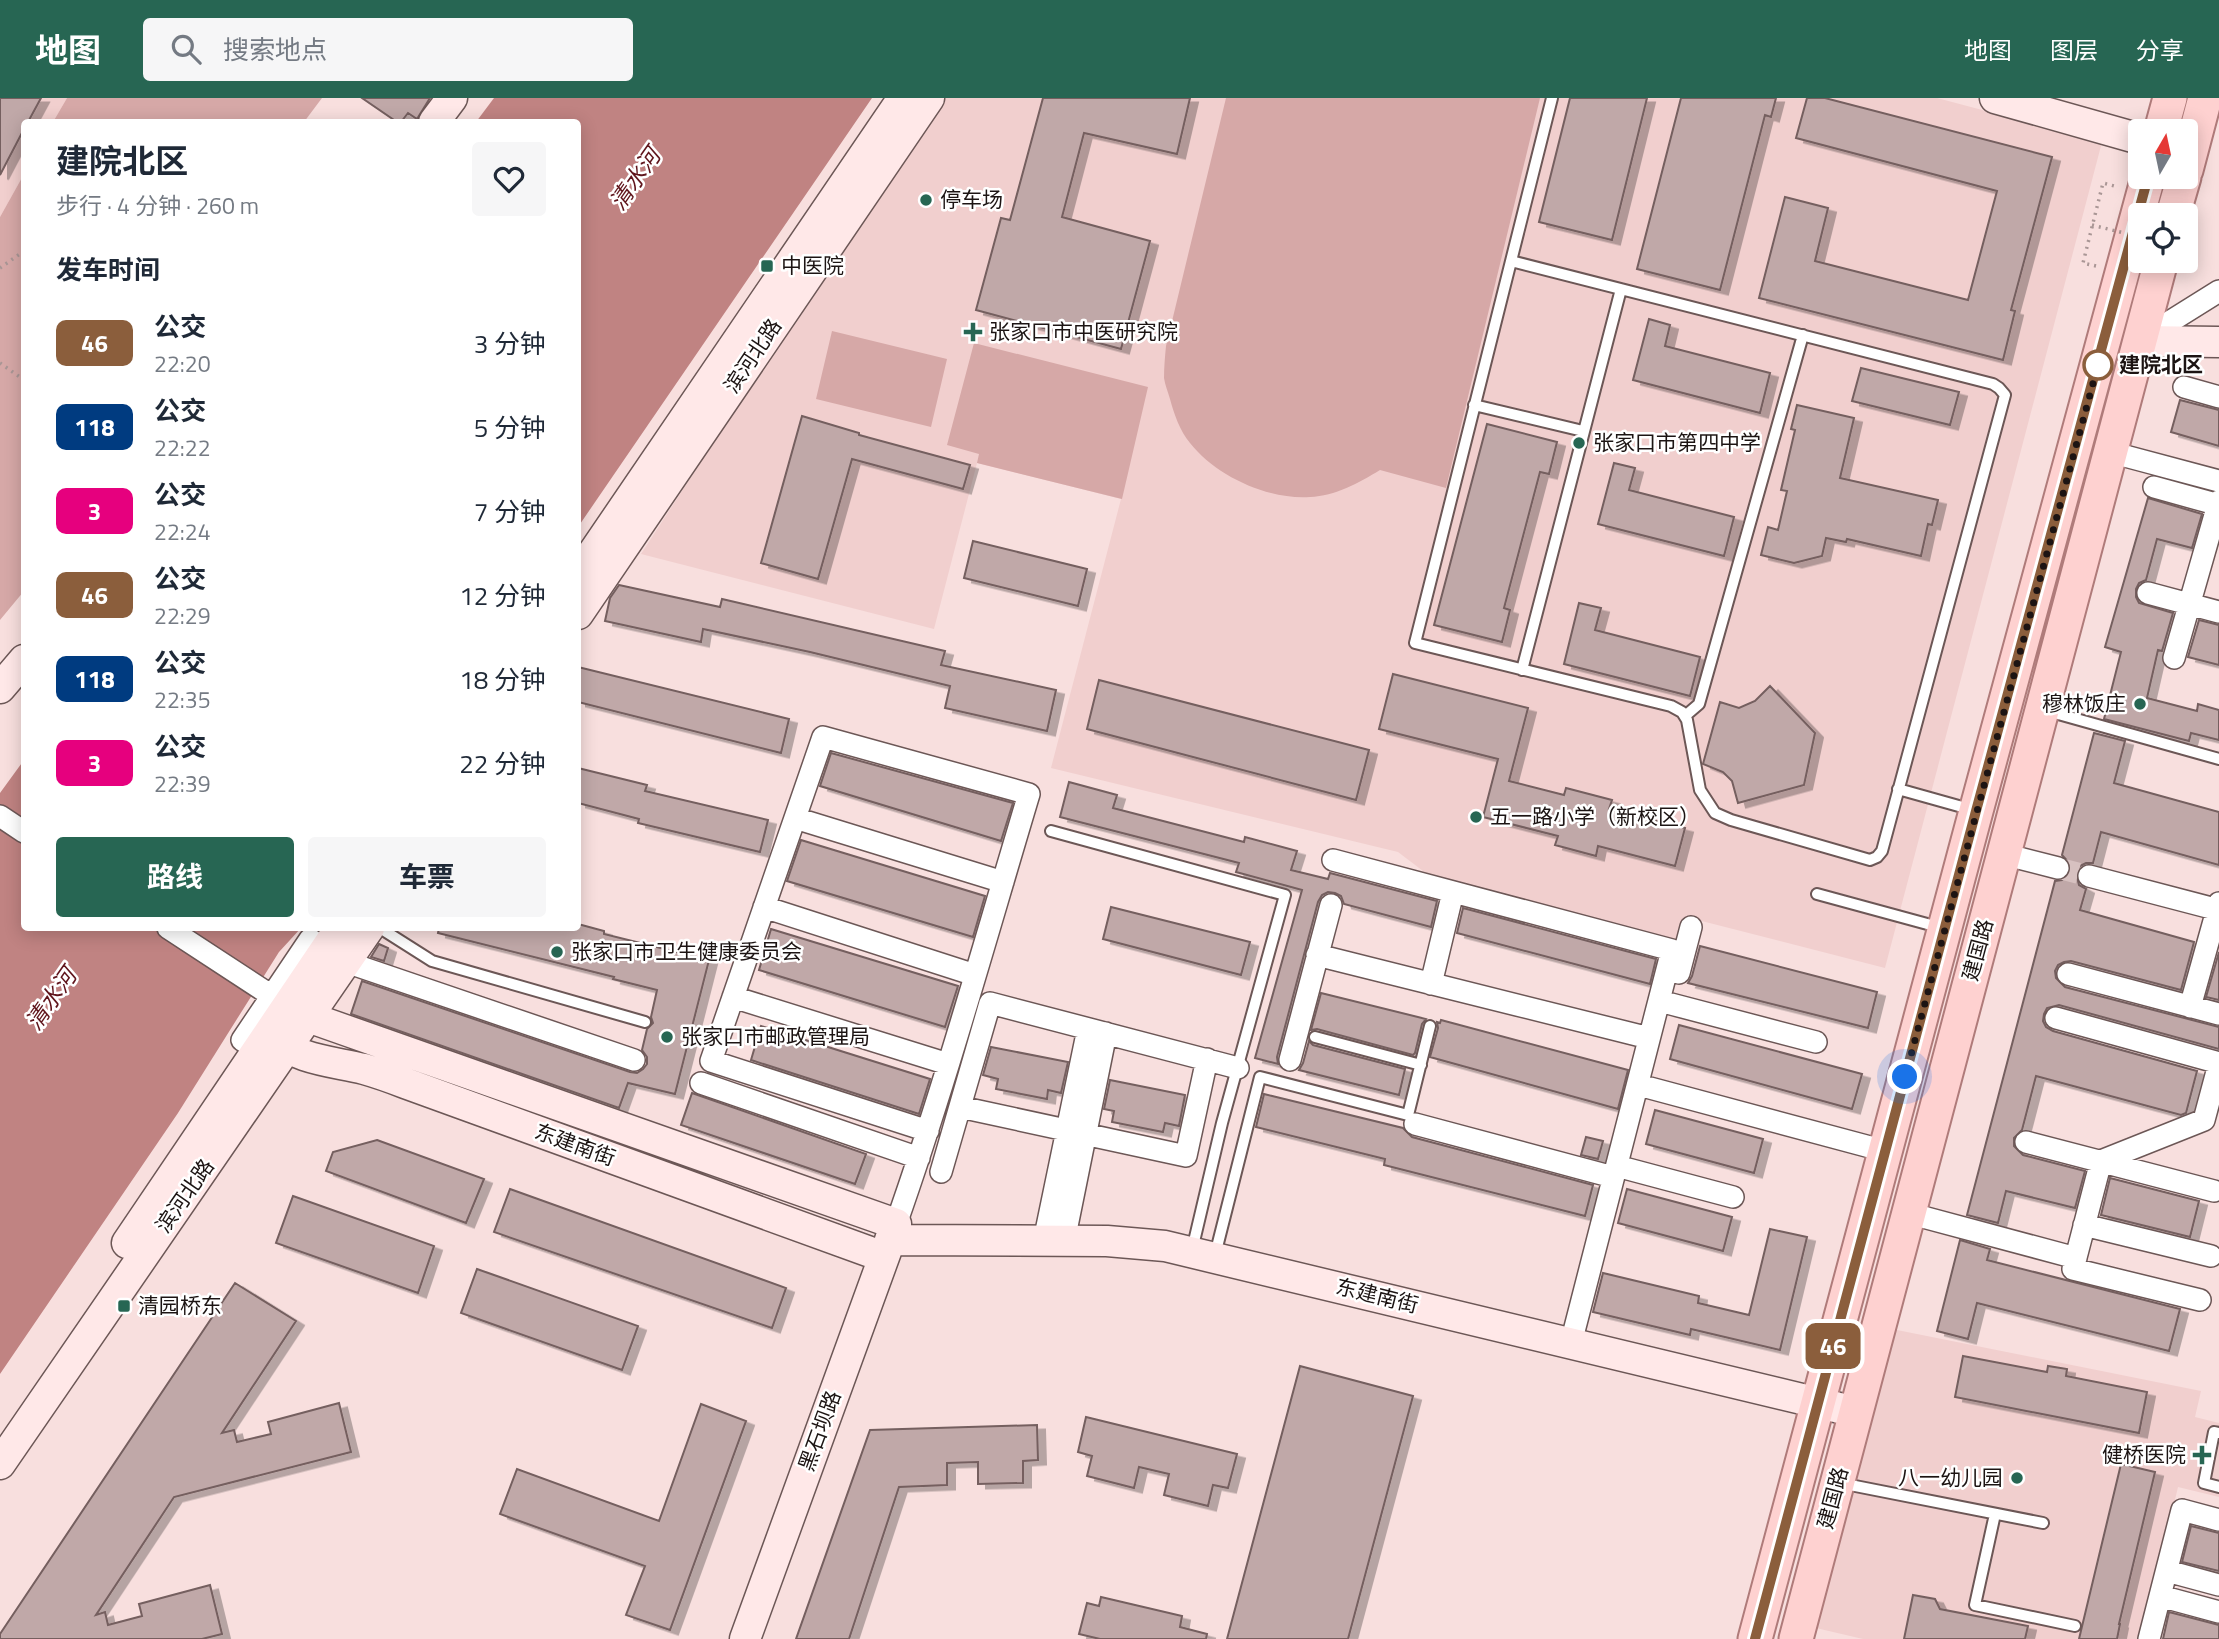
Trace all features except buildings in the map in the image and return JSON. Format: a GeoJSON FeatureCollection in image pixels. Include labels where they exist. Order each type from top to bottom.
{"type":"FeatureCollection","features":[{"type":"Feature","properties":{"kind":"main road"},"geometry":{"type":"LineString","coordinates":[[2164,119],[2170,98]]}},
{"type":"Feature","properties":{"kind":"main road"},"geometry":{"type":"LineString","coordinates":[[2198,125],[2205,98]]}},
{"type":"Feature","properties":{"kind":"main road","name":"建国路"},"geometry":{"type":"LineString","coordinates":[[1755,1639],[2145,189]]}},
{"type":"Feature","properties":{"kind":"main road","name":"建国路"},"geometry":{"type":"LineString","coordinates":[[1796,1639],[2139,341],[2169,273]]}},
{"type":"Feature","properties":{"kind":"main road"},"geometry":{"type":"LineString","coordinates":[[1976,811],[2012,821]]}},
{"type":"Feature","properties":{"kind":"main road"},"geometry":{"type":"LineString","coordinates":[[1967,845],[2003,854]]}},
{"type":"Feature","properties":{"kind":"street"},"geometry":{"type":"LineString","coordinates":[[436,119],[452,98]]}},
{"type":"Feature","properties":{"kind":"street","name":"滨河北路"},"geometry":{"type":"LineString","coordinates":[[581,571],[903,98]]}},
{"type":"Feature","properties":{"kind":"street","name":"滨河北路"},"geometry":{"type":"LineString","coordinates":[[581,610],[929,98]]}},
{"type":"Feature","properties":{"kind":"street"},"geometry":{"type":"LineString","coordinates":[[1995,98],[2059,111],[2128,135]]}},
{"type":"Feature","properties":{"kind":"street"},"geometry":{"type":"LineString","coordinates":[[2139,341],[2219,291]]}},
{"type":"Feature","properties":{"kind":"street"},"geometry":{"type":"LineString","coordinates":[[2139,341],[2219,342]]}},
{"type":"Feature","properties":{"kind":"street"},"geometry":{"type":"LineString","coordinates":[[2184,387],[2219,397]]}},
{"type":"Feature","properties":{"kind":"street"},"geometry":{"type":"LineString","coordinates":[[2110,452],[2219,481]]}},
{"type":"Feature","properties":{"kind":"street"},"geometry":{"type":"LineString","coordinates":[[2154,487],[2219,504],[2209,570],[2190,604],[2174,659]]}},
{"type":"Feature","properties":{"kind":"street"},"geometry":{"type":"LineString","coordinates":[[2148,593],[2219,612]]}},
{"type":"Feature","properties":{"kind":"street"},"geometry":{"type":"LineString","coordinates":[[0,688],[21,664]]}},
{"type":"Feature","properties":{"kind":"street"},"geometry":{"type":"LineString","coordinates":[[890,1240],[928,1131],[1029,794],[823,737],[711,1061],[928,1131]]}},
{"type":"Feature","properties":{"kind":"street"},"geometry":{"type":"LineString","coordinates":[[0,816],[21,830]]}},
{"type":"Feature","properties":{"kind":"street"},"geometry":{"type":"LineString","coordinates":[[795,818],[1003,882]]}},
{"type":"Feature","properties":{"kind":"street"},"geometry":{"type":"LineString","coordinates":[[2003,854],[2058,869]]}},
{"type":"Feature","properties":{"kind":"street"},"geometry":{"type":"LineString","coordinates":[[1333,860],[1672,950],[1649,1038],[1604,1265]]}},
{"type":"Feature","properties":{"kind":"street"},"geometry":{"type":"LineString","coordinates":[[2089,876],[2218,907],[2190,1007]]}},
{"type":"Feature","properties":{"kind":"street"},"geometry":{"type":"LineString","coordinates":[[1431,984],[1454,892]]}},
{"type":"Feature","properties":{"kind":"street"},"geometry":{"type":"LineString","coordinates":[[1290,1060],[1331,905]]}},
{"type":"Feature","properties":{"kind":"street"},"geometry":{"type":"LineString","coordinates":[[764,907],[975,975]]}},
{"type":"Feature","properties":{"kind":"street"},"geometry":{"type":"LineString","coordinates":[[1571,1343],[1621,1173],[1650,1088],[1691,927]]}},
{"type":"Feature","properties":{"kind":"street"},"geometry":{"type":"LineString","coordinates":[[173,931],[290,1006]]}},
{"type":"Feature","properties":{"kind":"street","name":"滨河北路"},"geometry":{"type":"LineString","coordinates":[[0,1429],[330,944],[362,931]]}},
{"type":"Feature","properties":{"kind":"street"},"geometry":{"type":"LineString","coordinates":[[330,944],[634,1060]]}},
{"type":"Feature","properties":{"kind":"street"},"geometry":{"type":"LineString","coordinates":[[1317,955],[1649,1038]]}},
{"type":"Feature","properties":{"kind":"street"},"geometry":{"type":"LineString","coordinates":[[2068,974],[2219,1014]]}},
{"type":"Feature","properties":{"kind":"street"},"geometry":{"type":"LineString","coordinates":[[733,997],[947,1064]]}},
{"type":"Feature","properties":{"kind":"street"},"geometry":{"type":"LineString","coordinates":[[941,1172],[990,1003],[1238,1068]]}},
{"type":"Feature","properties":{"kind":"street"},"geometry":{"type":"LineString","coordinates":[[1671,1004],[1816,1042]]}},
{"type":"Feature","properties":{"kind":"street","name":"东建南街"},"geometry":{"type":"LineString","coordinates":[[290,1006],[890,1240]]}},
{"type":"Feature","properties":{"kind":"street"},"geometry":{"type":"LineString","coordinates":[[2056,1018],[2219,1063],[2204,1120],[2101,1161]]}},
{"type":"Feature","properties":{"kind":"street"},"geometry":{"type":"LineString","coordinates":[[1054,1241],[1097,1031]]}},
{"type":"Feature","properties":{"kind":"street","name":"滨河北路"},"geometry":{"type":"LineString","coordinates":[[0,1464],[263,1044]]}},
{"type":"Feature","properties":{"kind":"street","name":"东建南街"},"geometry":{"type":"LineString","coordinates":[[263,1044],[307,1058],[368,1070],[890,1240],[1107,1241],[1165,1246],[1856,1412]]}},
{"type":"Feature","properties":{"kind":"street"},"geometry":{"type":"LineString","coordinates":[[960,1107],[1186,1156],[1208,1059]]}},
{"type":"Feature","properties":{"kind":"street"},"geometry":{"type":"LineString","coordinates":[[701,1083],[919,1158]]}},
{"type":"Feature","properties":{"kind":"street"},"geometry":{"type":"LineString","coordinates":[[1650,1088],[1885,1151]]}},
{"type":"Feature","properties":{"kind":"street"},"geometry":{"type":"LineString","coordinates":[[1415,1124],[1732,1197]]}},
{"type":"Feature","properties":{"kind":"street"},"geometry":{"type":"LineString","coordinates":[[2025,1142],[2214,1191]]}},
{"type":"Feature","properties":{"kind":"street"},"geometry":{"type":"LineString","coordinates":[[2101,1161],[2073,1269],[2200,1300]]}},
{"type":"Feature","properties":{"kind":"street"},"geometry":{"type":"LineString","coordinates":[[1908,1213],[2076,1258]]}},
{"type":"Feature","properties":{"kind":"street"},"geometry":{"type":"LineString","coordinates":[[2084,1225],[2211,1256]]}},
{"type":"Feature","properties":{"kind":"street","name":"黑石坝路"},"geometry":{"type":"LineString","coordinates":[[745,1639],[890,1240]]}},
{"type":"Feature","properties":{"kind":"street"},"geometry":{"type":"LineString","coordinates":[[2149,1639],[2182,1510],[2219,1520]]}},
{"type":"Feature","properties":{"kind":"street"},"geometry":{"type":"LineString","coordinates":[[2167,1571],[2219,1585]]}},
{"type":"Feature","properties":{"kind":"street"},"geometry":{"type":"LineString","coordinates":[[2160,1597],[2219,1612]]}},
{"type":"Feature","properties":{"kind":"lane"},"geometry":{"type":"LineString","coordinates":[[1511,261],[1993,384],[2005,395],[1882,851],[1877,857],[1870,860],[1715,813],[1700,790],[1685,716],[1671,706],[1415,643],[1475,405],[1511,261],[1552,98]]}},
{"type":"Feature","properties":{"kind":"lane"},"geometry":{"type":"LineString","coordinates":[[1522,670],[1621,289]]}},
{"type":"Feature","properties":{"kind":"lane"},"geometry":{"type":"LineString","coordinates":[[1685,716],[1699,704],[1803,335]]}},
{"type":"Feature","properties":{"kind":"lane"},"geometry":{"type":"LineString","coordinates":[[1475,405],[1583,431]]}},
{"type":"Feature","properties":{"kind":"lane"},"geometry":{"type":"LineString","coordinates":[[2042,709],[2219,758]]}},
{"type":"Feature","properties":{"kind":"lane"},"geometry":{"type":"LineString","coordinates":[[1898,789],[1976,811]]}},
{"type":"Feature","properties":{"kind":"lane"},"geometry":{"type":"LineString","coordinates":[[1051,831],[1285,895],[1222,1123],[1203,1254]]}},
{"type":"Feature","properties":{"kind":"lane"},"geometry":{"type":"LineString","coordinates":[[1817,894],[1945,929]]}},
{"type":"Feature","properties":{"kind":"lane"},"geometry":{"type":"LineString","coordinates":[[385,931],[432,961],[645,1022]]}},
{"type":"Feature","properties":{"kind":"lane"},"geometry":{"type":"LineString","coordinates":[[1203,1254],[1260,1077],[1408,1115],[1430,1026]]}},
{"type":"Feature","properties":{"kind":"lane"},"geometry":{"type":"LineString","coordinates":[[1315,1037],[1421,1065]]}},
{"type":"Feature","properties":{"kind":"lane"},"geometry":{"type":"LineString","coordinates":[[2219,1433],[2214,1432],[2204,1483],[2219,1487]]}},
{"type":"Feature","properties":{"kind":"lane"},"geometry":{"type":"LineString","coordinates":[[1837,1483],[2043,1523]]}},
{"type":"Feature","properties":{"kind":"lane"},"geometry":{"type":"LineString","coordinates":[[1995,1514],[1975,1605],[2074,1626]]}},
{"type":"Feature","properties":{"kind":"path"},"geometry":{"type":"LineString","coordinates":[[2083,263],[2103,183]]}},
{"type":"Feature","properties":{"kind":"path"},"geometry":{"type":"LineString","coordinates":[[2092,225],[2128,234]]}},
{"type":"Feature","properties":{"kind":"path"},"geometry":{"type":"LineString","coordinates":[[0,268],[21,253]]}},
{"type":"Feature","properties":{"kind":"path"},"geometry":{"type":"LineString","coordinates":[[0,363],[21,378]]}},
{"type":"Feature","properties":{"kind":"shaded area"},"geometry":{"type":"Polygon","coordinates":[[[0,98],[67,98],[55,119],[21,119],[21,179],[0,217],[0,98]]]}},
{"type":"Feature","properties":{"kind":"shaded area"},"geometry":{"type":"Polygon","coordinates":[[[67,98],[322,98],[306,119],[55,119],[67,98]]]}},
{"type":"Feature","properties":{"kind":"shaded area","name":"张家口市第四中学"},"geometry":{"type":"Polygon","coordinates":[[[937,98],[1937,98],[2102,142],[1885,968],[1686,917],[1679,942],[1427,874],[1398,852],[1051,768],[1121,499],[977,463],[934,629],[641,554],[937,98]]]}},
{"type":"Feature","properties":{"kind":"shaded area"},"geometry":{"type":"Polygon","coordinates":[[[1226,98],[1540,98],[1446,488],[1380,470],[1329,494],[1294,497],[1277,494],[1244,484],[1214,466],[1183,433],[1164,381],[1166,346],[1226,98]]]}},
{"type":"Feature","properties":{"kind":"shaded area"},"geometry":{"type":"Polygon","coordinates":[[[21,179],[21,595],[0,620],[0,217],[21,179]]]}},
{"type":"Feature","properties":{"kind":"shaded area"},"geometry":{"type":"Polygon","coordinates":[[[832,331],[947,359],[931,427],[816,399],[832,331]]]}},
{"type":"Feature","properties":{"kind":"shaded area"},"geometry":{"type":"Polygon","coordinates":[[[974,343],[1148,387],[1122,499],[977,463],[979,454],[947,445],[974,343]]]}},
{"type":"Feature","properties":{"kind":"shaded area","name":"八一幼儿园"},"geometry":{"type":"Polygon","coordinates":[[[1892,1329],[2201,1391],[2195,1417],[2219,1423],[2219,1497],[2178,1487],[2142,1639],[1863,1639],[1816,1628],[1892,1329]]]}},
{"type":"Feature","properties":{"kind":"water","name":"清水河"},"geometry":{"type":"Polygon","coordinates":[[[494,98],[872,98],[581,523],[581,119],[478,119],[494,98]]]}},
{"type":"Feature","properties":{"kind":"water","name":"清水河"},"geometry":{"type":"Polygon","coordinates":[[[21,764],[21,931],[298,931],[279,952],[178,1113],[0,1374],[0,793],[21,764]]]}},
{"type":"Feature","properties":{"kind":"tunnel"},"geometry":{"type":"LineString","coordinates":[[2058,868],[2089,876]]}},
{"type":"Feature","properties":{"kind":"bus line","name":"46"},"geometry":{"type":"LineString","coordinates":[[1755,1639],[2145,189]]}},
{"type":"Feature","properties":{"kind":"place","name":"停车场"},"geometry":{"type":"Point","coordinates":[926,200]}},
{"type":"Feature","properties":{"kind":"place","name":"中医院"},"geometry":{"type":"Point","coordinates":[767,266]}},
{"type":"Feature","properties":{"kind":"place","name":"张家口市中医研究院"},"geometry":{"type":"Point","coordinates":[973,332]}},
{"type":"Feature","properties":{"kind":"place","name":"建院北区"},"geometry":{"type":"Point","coordinates":[2098,365]}},
{"type":"Feature","properties":{"kind":"place","name":"张家口市第四中学"},"geometry":{"type":"Point","coordinates":[1579,443]}},
{"type":"Feature","properties":{"kind":"place","name":"穆林饭庄"},"geometry":{"type":"Point","coordinates":[2140,704]}},
{"type":"Feature","properties":{"kind":"place","name":"五一路小学（新校区）"},"geometry":{"type":"Point","coordinates":[1476,817]}},
{"type":"Feature","properties":{"kind":"place","name":"张家口市卫生健康委员会"},"geometry":{"type":"Point","coordinates":[557,952]}},
{"type":"Feature","properties":{"kind":"place","name":"张家口市邮政管理局"},"geometry":{"type":"Point","coordinates":[667,1037]}},
{"type":"Feature","properties":{"kind":"place","name":"清园桥东"},"geometry":{"type":"Point","coordinates":[124,1306]}},
{"type":"Feature","properties":{"kind":"place","name":"健桥医院"},"geometry":{"type":"Point","coordinates":[2202,1455]}},
{"type":"Feature","properties":{"kind":"place","name":"八一幼儿园"},"geometry":{"type":"Point","coordinates":[2017,1478]}},
{"type":"Feature","properties":{"kind":"route"},"geometry":{"type":"LineString","coordinates":[[1905,1077],[2098,365]]}}]}
